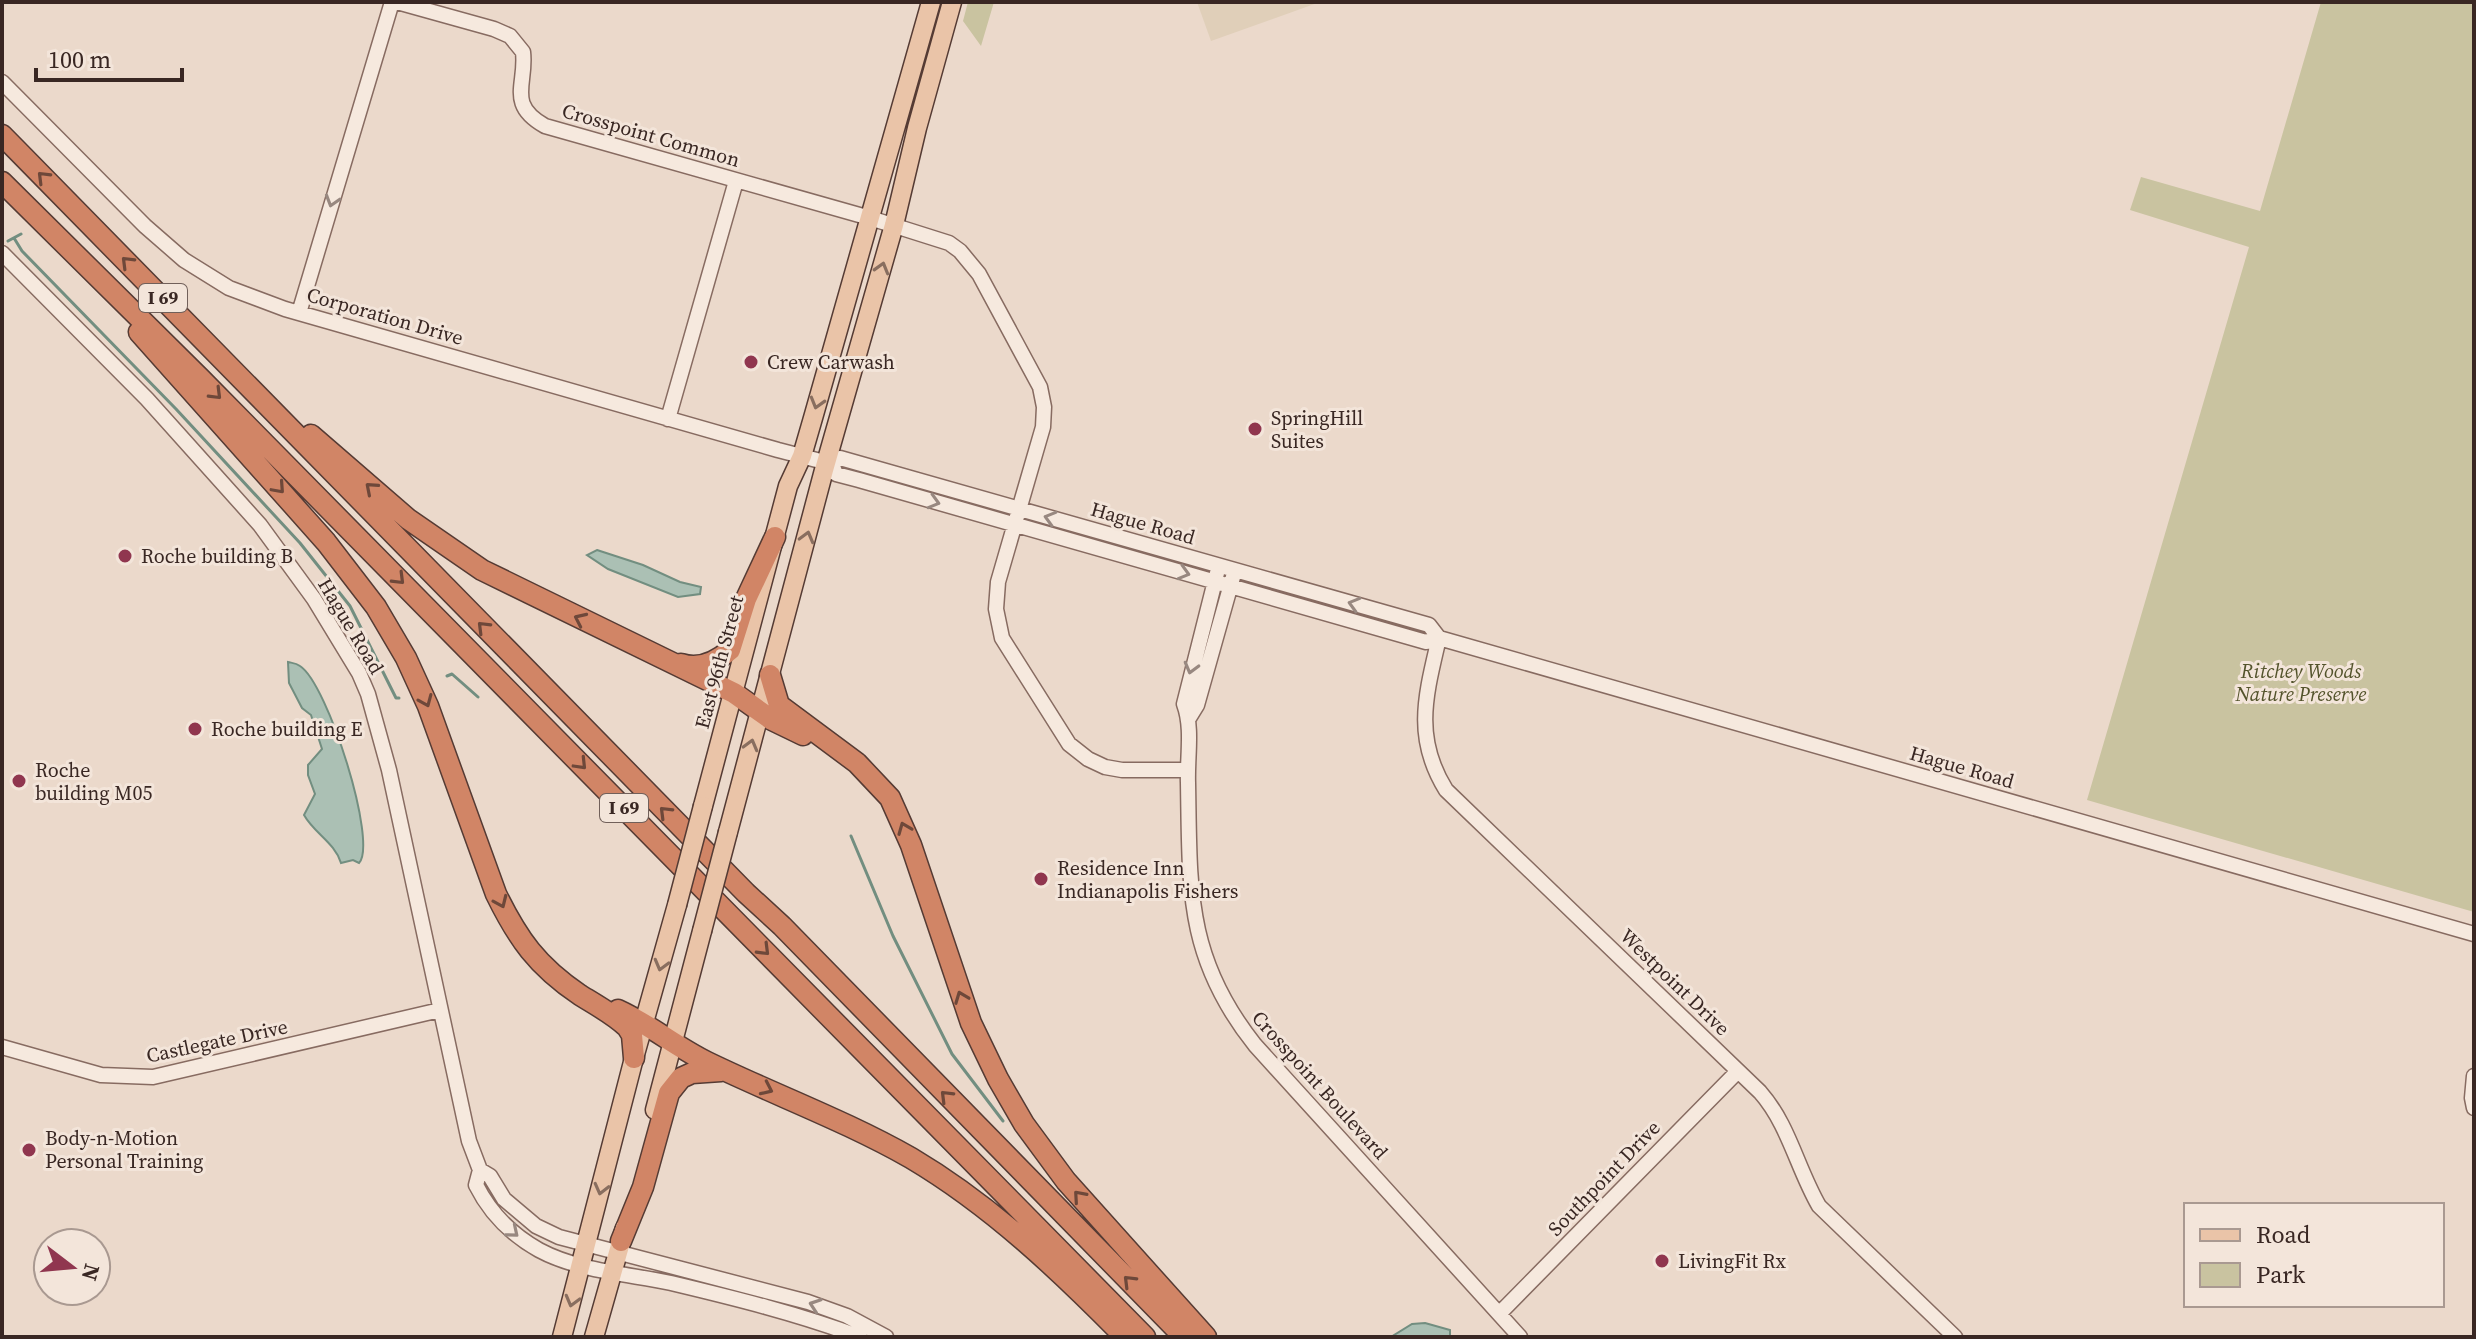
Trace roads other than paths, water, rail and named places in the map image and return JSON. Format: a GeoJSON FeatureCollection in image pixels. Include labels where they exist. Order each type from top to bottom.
{"type":"FeatureCollection","features":[{"type":"Feature","properties":{"kind":"highway","name":"I 69"},"geometry":{"type":"LineString","coordinates":[[2,135],[241,377],[359,502],[782,926],[1184,1337]]}},
{"type":"Feature","properties":{"kind":"highway","name":"I 69"},"geometry":{"type":"LineString","coordinates":[[2,182],[200,378],[1145,1337]]}},
{"type":"Feature","properties":{"kind":"highway"},"geometry":{"type":"LineString","coordinates":[[100,281],[156,354],[298,509],[362,586],[391,631],[417,681],[496,894],[511,925],[522,944],[538,961],[627,1027],[632,1035],[634,1058]]}},
{"type":"Feature","properties":{"kind":"highway"},"geometry":{"type":"LineString","coordinates":[[241,377],[408,519],[450,550],[513,587],[734,693],[772,720],[806,736],[823,740]]}},
{"type":"Feature","properties":{"kind":"highway"},"geometry":{"type":"LineString","coordinates":[[671,662],[688,667],[700,666],[730,650],[746,599],[775,537]]}},
{"type":"Feature","properties":{"kind":"highway"},"geometry":{"type":"LineString","coordinates":[[770,675],[779,705],[857,763],[890,798],[911,845],[971,1023],[1024,1124],[1085,1203],[1206,1337]]}},
{"type":"Feature","properties":{"kind":"highway"},"geometry":{"type":"LineString","coordinates":[[595,1004],[612,1007],[726,1071],[882,1143],[936,1174],[998,1218],[1038,1252],[1125,1337]]}},
{"type":"Feature","properties":{"kind":"highway"},"geometry":{"type":"LineString","coordinates":[[603,1257],[643,1187],[669,1093],[681,1078],[692,1073],[726,1071]]}},
{"type":"Feature","properties":{"kind":"main road","name":"East 96th Street"},"geometry":{"type":"LineString","coordinates":[[594,1337],[603,1257],[634,1058],[788,486],[802,456],[931,2]]}},
{"type":"Feature","properties":{"kind":"main road","name":"East 96th Street"},"geometry":{"type":"LineString","coordinates":[[562,1337],[603,1257],[672,1042],[952,2]]}},
{"type":"Feature","properties":{"kind":"main road"},"geometry":{"type":"LineString","coordinates":[[914,60],[923,69],[915,108],[917,128]]}},
{"type":"Feature","properties":{"kind":"street","name":"Crosspoint Common"},"geometry":{"type":"LineString","coordinates":[[299,313],[394,2],[510,36],[523,52],[519,90],[522,104],[545,126],[935,238],[960,251],[979,274],[1040,387],[1044,420],[997,589],[999,629],[1004,643],[1069,744],[1088,759],[1122,770],[1187,770]]}},
{"type":"Feature","properties":{"kind":"street","name":"Corporation Drive"},"geometry":{"type":"LineString","coordinates":[[2,82],[145,226],[184,260],[229,288],[299,313],[829,464]]}},
{"type":"Feature","properties":{"kind":"street"},"geometry":{"type":"LineString","coordinates":[[668,419],[736,181]]}},
{"type":"Feature","properties":{"kind":"street","name":"Hague Road"},"geometry":{"type":"LineString","coordinates":[[2,253],[147,399],[260,525],[314,599],[359,673],[389,770],[469,1141],[480,1170],[490,1176],[504,1199],[536,1226],[603,1257]]}},
{"type":"Feature","properties":{"kind":"street","name":"Hague Road"},"geometry":{"type":"LineString","coordinates":[[1439,638],[1429,625],[840,458],[829,464],[836,474],[1426,642],[1439,638],[2474,934]]}},
{"type":"Feature","properties":{"kind":"street","name":"Crosspoint Boulevard"},"geometry":{"type":"LineString","coordinates":[[1219,566],[1184,704],[1189,718],[1187,770],[1194,916],[1206,962],[1226,1005],[1255,1045],[1520,1337]]}},
{"type":"Feature","properties":{"kind":"street","name":"Crosspoint Boulevard"},"geometry":{"type":"LineString","coordinates":[[1189,718],[1197,705],[1235,570]]}},
{"type":"Feature","properties":{"kind":"street","name":"Westpoint Drive"},"geometry":{"type":"LineString","coordinates":[[1439,638],[1424,709],[1424,727],[1431,761],[1446,790],[1774,1108],[1808,1188],[1819,1206],[1955,1337]]}},
{"type":"Feature","properties":{"kind":"street","name":"Castlegate Drive"},"geometry":{"type":"LineString","coordinates":[[2,1047],[101,1075],[153,1077],[440,1010]]}},
{"type":"Feature","properties":{"kind":"street","name":"Southpoint Drive"},"geometry":{"type":"LineString","coordinates":[[1499,1314],[1738,1071]]}},
{"type":"Feature","properties":{"kind":"street"},"geometry":{"type":"LineString","coordinates":[[2474,1076],[2474,1108]]}},
{"type":"Feature","properties":{"kind":"street"},"geometry":{"type":"LineString","coordinates":[[603,1257],[860,1337]]}},
{"type":"Feature","properties":{"kind":"street"},"geometry":{"type":"LineString","coordinates":[[603,1257],[808,1302],[847,1316],[886,1337]]}},
{"type":"Feature","properties":{"kind":"waterway"},"geometry":{"type":"LineString","coordinates":[[8,241],[21,234]]}},
{"type":"Feature","properties":{"kind":"waterway"},"geometry":{"type":"LineString","coordinates":[[14,238],[22,251],[176,409],[300,543],[350,606],[396,698],[399,698]]}},
{"type":"Feature","properties":{"kind":"waterway"},"geometry":{"type":"LineString","coordinates":[[447,676],[452,674],[478,697]]}},
{"type":"Feature","properties":{"kind":"waterway"},"geometry":{"type":"LineString","coordinates":[[851,836],[893,936],[952,1054],[1003,1121]]}},
{"type":"Feature","properties":{"kind":"place","name":"Crew Carwash"},"geometry":{"type":"Point","coordinates":[751,362]}},
{"type":"Feature","properties":{"kind":"place","name":"SpringHill Suites"},"geometry":{"type":"Point","coordinates":[1255,429]}},
{"type":"Feature","properties":{"kind":"place","name":"Roche building B"},"geometry":{"type":"Point","coordinates":[125,556]}},
{"type":"Feature","properties":{"kind":"place","name":"Roche building E"},"geometry":{"type":"Point","coordinates":[195,729]}},
{"type":"Feature","properties":{"kind":"place","name":"Roche building M05"},"geometry":{"type":"Point","coordinates":[19,781]}},
{"type":"Feature","properties":{"kind":"place","name":"Residence Inn Indianapolis Fishers"},"geometry":{"type":"Point","coordinates":[1041,879]}},
{"type":"Feature","properties":{"kind":"place","name":"Body-n-Motion Personal Training"},"geometry":{"type":"Point","coordinates":[29,1150]}},
{"type":"Feature","properties":{"kind":"place","name":"LivingFit Rx"},"geometry":{"type":"Point","coordinates":[1662,1261]}},
{"type":"Feature","properties":{"kind":"park label","name":"Ritchey Woods Nature Preserve"},"geometry":{"type":"Point","coordinates":[2301,682]}}]}
